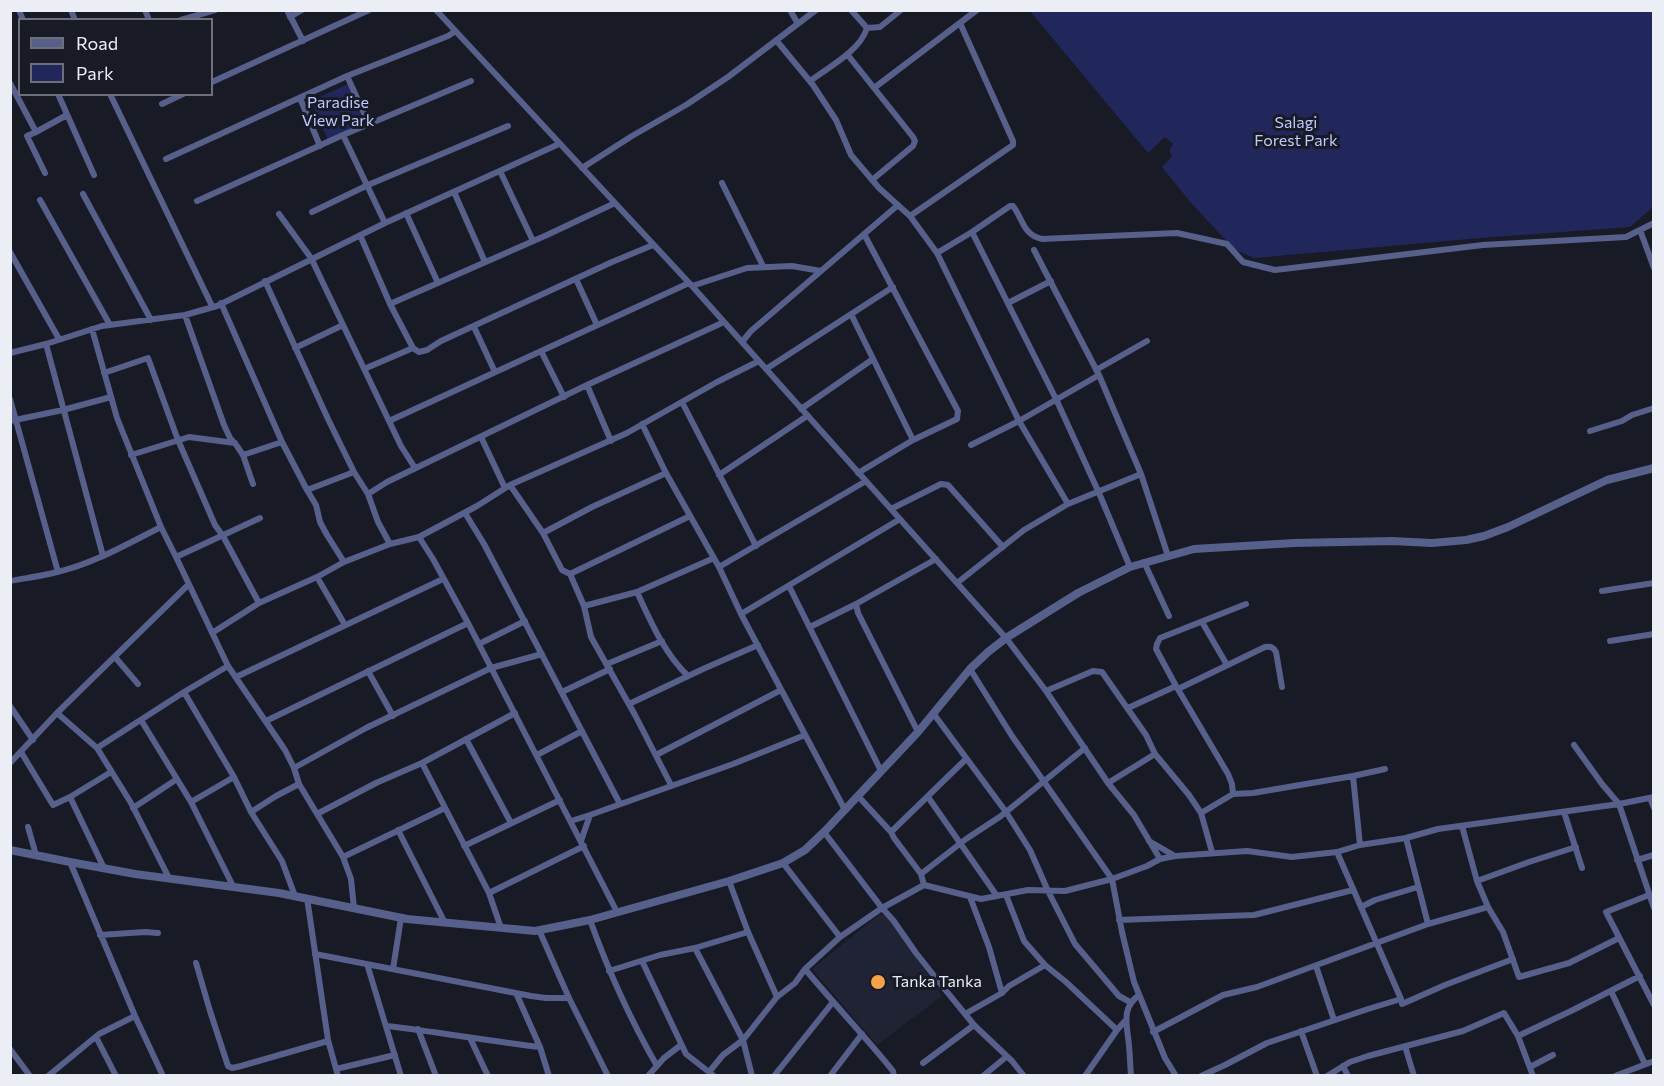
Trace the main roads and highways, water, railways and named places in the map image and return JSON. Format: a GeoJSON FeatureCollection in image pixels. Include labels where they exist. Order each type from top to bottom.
{"type":"FeatureCollection","features":[{"type":"Feature","properties":{"kind":"place","name":"Tanka Tanka"},"geometry":{"type":"Point","coordinates":[878,982]}},
{"type":"Feature","properties":{"kind":"park label","name":"Paradise View Park"},"geometry":{"type":"Point","coordinates":[338,112]}},
{"type":"Feature","properties":{"kind":"park label","name":"Salagi Forest Park"},"geometry":{"type":"Point","coordinates":[1296,132]}}]}
